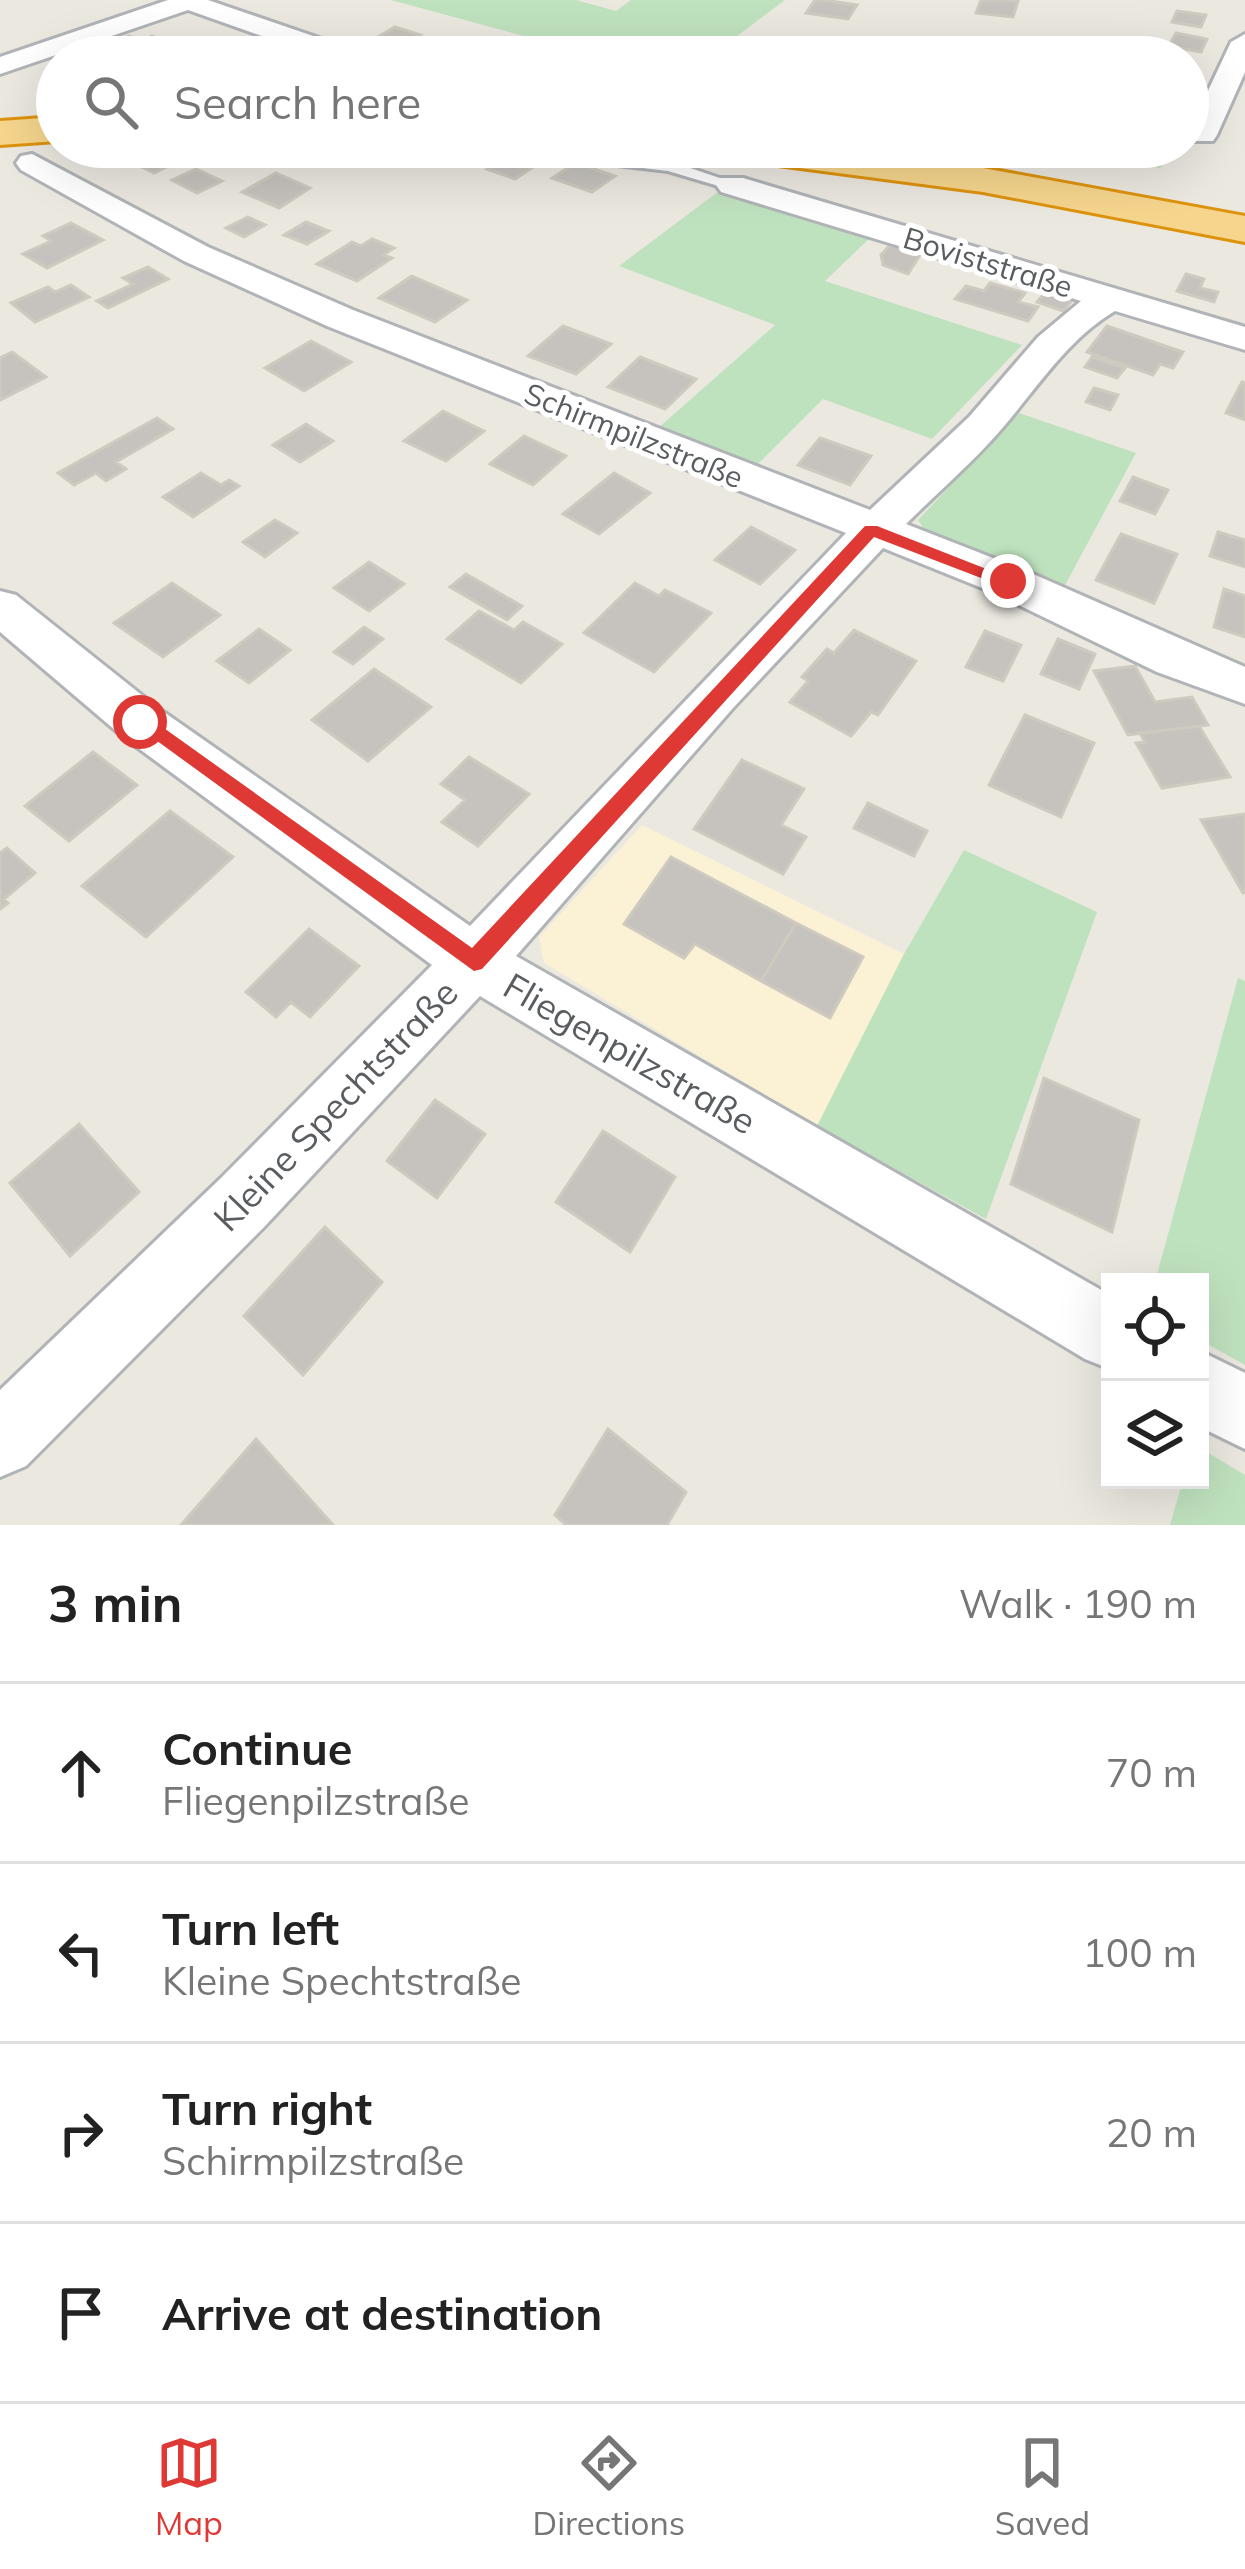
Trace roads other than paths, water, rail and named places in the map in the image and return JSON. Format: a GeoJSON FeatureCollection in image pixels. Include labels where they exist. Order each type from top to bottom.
{"type":"FeatureCollection","features":[{"type":"Feature","properties":{"kind":"highway"},"geometry":{"type":"LineString","coordinates":[[0,115],[36,113]]}},
{"type":"Feature","properties":{"kind":"highway"},"geometry":{"type":"LineString","coordinates":[[0,133],[36,130]]}},
{"type":"Feature","properties":{"kind":"highway"},"geometry":{"type":"LineString","coordinates":[[763,168],[1003,183],[1245,229]]}},
{"type":"Feature","properties":{"kind":"highway"},"geometry":{"type":"LineString","coordinates":[[1011,168],[1245,206]]}},
{"type":"Feature","properties":{"kind":"street"},"geometry":{"type":"LineString","coordinates":[[88,36],[191,1],[288,36]]}},
{"type":"Feature","properties":{"kind":"street"},"geometry":{"type":"LineString","coordinates":[[1209,125],[1235,91],[1245,42]]}},
{"type":"Feature","properties":{"kind":"street"},"geometry":{"type":"LineString","coordinates":[[0,66],[36,54]]}},
{"type":"Feature","properties":{"kind":"street","name":"Schirmpilzstraße"},"geometry":{"type":"LineString","coordinates":[[32,163],[36,165]]}},
{"type":"Feature","properties":{"kind":"street","name":"Schirmpilzstraße"},"geometry":{"type":"LineString","coordinates":[[41,168],[196,254],[340,318],[1008,581],[1174,659],[1245,686]]}},
{"type":"Feature","properties":{"kind":"street","name":"Boviststraße"},"geometry":{"type":"LineString","coordinates":[[737,168],[1111,299],[1245,340]]}},
{"type":"Feature","properties":{"kind":"street","name":"Kleine Spechtstraße"},"geometry":{"type":"LineString","coordinates":[[0,1440],[116,1330],[474,962],[871,530],[983,428],[1086,310],[1111,299]]}},
{"type":"Feature","properties":{"kind":"street","name":"Fliegenpilzstraße"},"geometry":{"type":"LineString","coordinates":[[0,607],[140,722],[474,962],[1101,1329]]}},
{"type":"Feature","properties":{"kind":"street"},"geometry":{"type":"LineString","coordinates":[[1209,1392],[1245,1413]]}}]}
